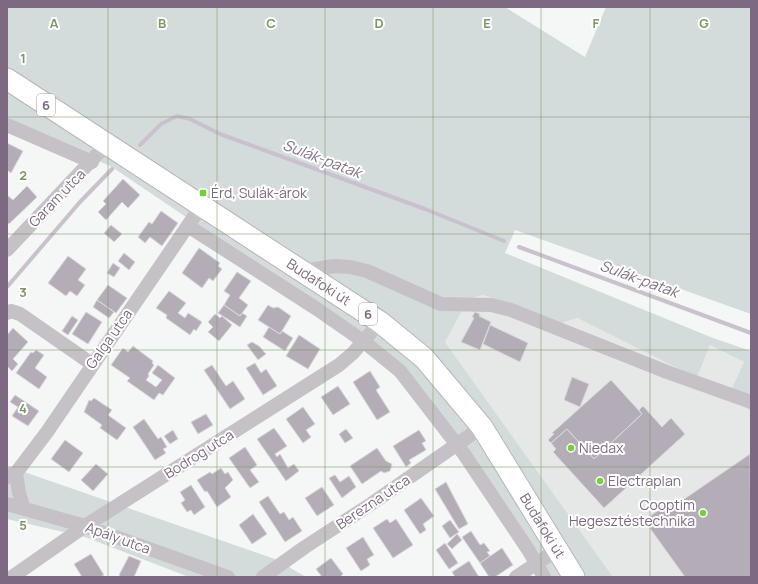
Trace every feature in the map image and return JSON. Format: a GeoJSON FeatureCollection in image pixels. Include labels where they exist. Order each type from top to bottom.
{"type":"FeatureCollection","features":[{"type":"Feature","properties":{"kind":"main road","name":"Budafoki út"},"geometry":{"type":"LineString","coordinates":[[7,79],[106,145],[202,205],[380,322],[424,358],[482,427],[574,577]]}},
{"type":"Feature","properties":{"kind":"street"},"geometry":{"type":"LineString","coordinates":[[7,125],[92,162]]}},
{"type":"Feature","properties":{"kind":"street","name":"Garam utca"},"geometry":{"type":"LineString","coordinates":[[7,250],[92,162],[106,145]]}},
{"type":"Feature","properties":{"kind":"street","name":"Galga utca"},"geometry":{"type":"LineString","coordinates":[[24,509],[11,475],[46,432],[202,205]]}},
{"type":"Feature","properties":{"kind":"street","name":"Budafoki út"},"geometry":{"type":"LineString","coordinates":[[188,226],[317,309],[363,341],[400,371],[457,445],[529,551],[535,564],[544,577]]}},
{"type":"Feature","properties":{"kind":"street"},"geometry":{"type":"LineString","coordinates":[[303,271],[334,266],[350,266],[367,271],[441,304],[491,305],[511,310],[667,372],[751,402]]}},
{"type":"Feature","properties":{"kind":"street"},"geometry":{"type":"LineString","coordinates":[[9,312],[20,314],[36,323],[92,364]]}},
{"type":"Feature","properties":{"kind":"street","name":"Bodrog utca"},"geometry":{"type":"LineString","coordinates":[[12,577],[85,526],[338,365],[353,353],[380,322]]}},
{"type":"Feature","properties":{"kind":"street","name":"Berezna utca"},"geometry":{"type":"LineString","coordinates":[[263,577],[482,427]]}},
{"type":"Feature","properties":{"kind":"street","name":"Apály utca"},"geometry":{"type":"LineString","coordinates":[[7,504],[85,526],[228,577]]}},
{"type":"Feature","properties":{"kind":"street"},"geometry":{"type":"LineString","coordinates":[[516,577],[557,550]]}},
{"type":"Feature","properties":{"kind":"shaded area"},"geometry":{"type":"Polygon","coordinates":[[[7,7],[505,7],[585,57],[606,7],[751,7],[751,314],[515,230],[505,253],[713,338],[751,351],[751,411],[728,397],[744,362],[710,345],[697,378],[577,318],[559,324],[483,295],[465,300],[463,309],[445,342],[613,577],[547,577],[413,379],[186,217],[112,167],[7,120],[7,7]]]}},
{"type":"Feature","properties":{"kind":"shaded area"},"geometry":{"type":"Polygon","coordinates":[[[482,295],[559,324],[577,318],[697,378],[710,345],[744,362],[728,397],[751,411],[751,577],[613,577],[445,342],[463,309],[465,300],[482,295]]]}},
{"type":"Feature","properties":{"kind":"shaded area"},"geometry":{"type":"Polygon","coordinates":[[[7,466],[275,559],[306,577],[189,577],[85,537],[7,519],[7,466]]]}},
{"type":"Feature","properties":{"kind":"building"},"geometry":{"type":"Polygon","coordinates":[[[7,143],[23,151],[11,173],[7,170],[7,143]]]}},
{"type":"Feature","properties":{"kind":"building"},"geometry":{"type":"Polygon","coordinates":[[[123,179],[140,195],[128,208],[122,202],[106,220],[98,212],[106,204],[103,201],[123,179]]]}},
{"type":"Feature","properties":{"kind":"building"},"geometry":{"type":"Polygon","coordinates":[[[27,186],[37,197],[9,224],[7,222],[7,195],[13,200],[27,186]]]}},
{"type":"Feature","properties":{"kind":"building"},"geometry":{"type":"Polygon","coordinates":[[[161,211],[178,223],[162,246],[150,237],[145,243],[138,237],[149,222],[152,224],[161,211]]]}},
{"type":"Feature","properties":{"kind":"building"},"geometry":{"type":"Polygon","coordinates":[[[111,225],[122,234],[114,242],[104,233],[111,225]]]}},
{"type":"Feature","properties":{"kind":"building"},"geometry":{"type":"Polygon","coordinates":[[[199,248],[220,263],[218,266],[222,269],[213,281],[209,278],[202,288],[182,273],[199,248]]]}},
{"type":"Feature","properties":{"kind":"building"},"geometry":{"type":"Polygon","coordinates":[[[124,253],[135,262],[129,270],[118,261],[124,253]]]}},
{"type":"Feature","properties":{"kind":"building"},"geometry":{"type":"Polygon","coordinates":[[[68,256],[86,269],[78,280],[85,285],[77,296],[70,291],[66,296],[48,283],[68,256]]]}},
{"type":"Feature","properties":{"kind":"building"},"geometry":{"type":"Polygon","coordinates":[[[113,263],[120,268],[114,277],[107,273],[113,263]]]}},
{"type":"Feature","properties":{"kind":"building"},"geometry":{"type":"Polygon","coordinates":[[[237,272],[251,281],[239,298],[248,305],[240,316],[224,305],[230,295],[224,291],[237,272]]]}},
{"type":"Feature","properties":{"kind":"building"},"geometry":{"type":"Polygon","coordinates":[[[108,285],[127,298],[116,313],[97,300],[108,285]]]}},
{"type":"Feature","properties":{"kind":"building"},"geometry":{"type":"Polygon","coordinates":[[[169,291],[186,303],[178,313],[185,318],[188,313],[202,322],[196,331],[194,329],[190,335],[166,318],[167,315],[156,308],[169,291]]]}},
{"type":"Feature","properties":{"kind":"building"},"geometry":{"type":"Polygon","coordinates":[[[97,300],[114,312],[109,318],[93,307],[97,300]]]}},
{"type":"Feature","properties":{"kind":"building"},"geometry":{"type":"Polygon","coordinates":[[[224,305],[240,316],[242,313],[247,316],[240,327],[218,313],[224,305]]]}},
{"type":"Feature","properties":{"kind":"building"},"geometry":{"type":"Polygon","coordinates":[[[268,305],[273,308],[278,307],[291,316],[280,334],[258,320],[268,305]]]}},
{"type":"Feature","properties":{"kind":"building"},"geometry":{"type":"Polygon","coordinates":[[[86,312],[102,322],[88,344],[72,334],[86,312]]]}},
{"type":"Feature","properties":{"kind":"building"},"geometry":{"type":"Polygon","coordinates":[[[475,312],[480,314],[479,316],[491,322],[480,350],[461,342],[474,318],[472,317],[475,312]]]}},
{"type":"Feature","properties":{"kind":"building"},"geometry":{"type":"Polygon","coordinates":[[[215,314],[220,318],[222,316],[232,325],[219,341],[208,332],[213,327],[208,322],[215,314]]]}},
{"type":"Feature","properties":{"kind":"building"},"geometry":{"type":"Polygon","coordinates":[[[72,316],[78,320],[68,335],[62,331],[72,316]]]}},
{"type":"Feature","properties":{"kind":"building"},"geometry":{"type":"Polygon","coordinates":[[[490,325],[528,343],[520,362],[483,344],[490,325]]]}},
{"type":"Feature","properties":{"kind":"building"},"geometry":{"type":"Polygon","coordinates":[[[269,327],[280,334],[282,331],[293,338],[285,351],[263,337],[269,327]]]}},
{"type":"Feature","properties":{"kind":"building"},"geometry":{"type":"Polygon","coordinates":[[[13,328],[28,342],[13,359],[18,364],[12,371],[7,366],[7,335],[13,328]]]}},
{"type":"Feature","properties":{"kind":"building"},"geometry":{"type":"Polygon","coordinates":[[[299,335],[320,349],[308,369],[286,356],[299,335]]]}},
{"type":"Feature","properties":{"kind":"building"},"geometry":{"type":"Polygon","coordinates":[[[252,342],[259,346],[266,354],[258,360],[247,345],[252,342]]]}},
{"type":"Feature","properties":{"kind":"building"},"geometry":{"type":"Polygon","coordinates":[[[133,346],[153,361],[152,363],[154,365],[146,380],[156,387],[162,380],[152,373],[158,365],[175,378],[163,395],[159,393],[154,400],[127,381],[130,378],[111,365],[123,348],[128,352],[133,346]]]}},
{"type":"Feature","properties":{"kind":"building"},"geometry":{"type":"Polygon","coordinates":[[[36,350],[44,355],[35,368],[47,377],[39,389],[16,373],[31,352],[33,353],[36,350]]]}},
{"type":"Feature","properties":{"kind":"building"},"geometry":{"type":"Polygon","coordinates":[[[255,363],[261,373],[266,369],[277,386],[263,395],[246,368],[255,363]]]}},
{"type":"Feature","properties":{"kind":"building"},"geometry":{"type":"Polygon","coordinates":[[[212,365],[226,386],[233,381],[245,399],[230,409],[204,370],[212,365]]]}},
{"type":"Feature","properties":{"kind":"building"},"geometry":{"type":"Polygon","coordinates":[[[370,371],[380,387],[376,390],[390,412],[377,420],[353,382],[370,371]]]}},
{"type":"Feature","properties":{"kind":"building"},"geometry":{"type":"Polygon","coordinates":[[[572,377],[589,384],[580,407],[564,400],[572,377]]]}},
{"type":"Feature","properties":{"kind":"building"},"geometry":{"type":"Polygon","coordinates":[[[611,380],[642,414],[594,459],[567,429],[551,443],[548,440],[554,434],[552,433],[611,380]]]}},
{"type":"Feature","properties":{"kind":"building"},"geometry":{"type":"Polygon","coordinates":[[[338,386],[350,404],[333,415],[321,397],[338,386]]]}},
{"type":"Feature","properties":{"kind":"building"},"geometry":{"type":"Polygon","coordinates":[[[15,395],[39,411],[28,426],[12,416],[18,407],[10,402],[15,395]]]}},
{"type":"Feature","properties":{"kind":"building"},"geometry":{"type":"Polygon","coordinates":[[[94,398],[112,410],[108,415],[126,428],[117,440],[100,428],[102,425],[84,412],[89,400],[91,401],[94,398]]]}},
{"type":"Feature","properties":{"kind":"building"},"geometry":{"type":"Polygon","coordinates":[[[643,406],[662,427],[671,418],[685,434],[604,508],[553,452],[556,449],[551,443],[567,429],[594,459],[642,414],[639,410],[643,406]]]}},
{"type":"Feature","properties":{"kind":"building"},"geometry":{"type":"Polygon","coordinates":[[[303,407],[315,424],[306,430],[311,437],[303,443],[286,419],[303,407]]]}},
{"type":"Feature","properties":{"kind":"building"},"geometry":{"type":"Polygon","coordinates":[[[206,414],[213,425],[198,434],[191,422],[206,414]]]}},
{"type":"Feature","properties":{"kind":"building"},"geometry":{"type":"Polygon","coordinates":[[[144,419],[158,439],[161,437],[167,447],[163,449],[166,453],[155,460],[133,427],[144,419]]]}},
{"type":"Feature","properties":{"kind":"building"},"geometry":{"type":"Polygon","coordinates":[[[274,428],[287,446],[275,454],[277,457],[280,454],[288,468],[294,464],[299,471],[286,481],[257,439],[274,428]]]}},
{"type":"Feature","properties":{"kind":"building"},"geometry":{"type":"Polygon","coordinates":[[[346,429],[353,438],[345,443],[339,434],[346,429]]]}},
{"type":"Feature","properties":{"kind":"building"},"geometry":{"type":"Polygon","coordinates":[[[173,430],[178,439],[170,444],[164,436],[173,430]]]}},
{"type":"Feature","properties":{"kind":"building"},"geometry":{"type":"Polygon","coordinates":[[[419,430],[426,441],[422,443],[426,450],[409,460],[411,463],[406,467],[393,446],[419,430]]]}},
{"type":"Feature","properties":{"kind":"building"},"geometry":{"type":"Polygon","coordinates":[[[65,440],[83,453],[69,472],[51,459],[65,440]]]}},
{"type":"Feature","properties":{"kind":"building"},"geometry":{"type":"Polygon","coordinates":[[[245,447],[257,465],[250,470],[259,482],[250,488],[229,458],[245,447]]]}},
{"type":"Feature","properties":{"kind":"building"},"geometry":{"type":"Polygon","coordinates":[[[377,448],[386,461],[392,464],[390,471],[384,473],[381,471],[362,484],[350,466],[377,448]]]}},
{"type":"Feature","properties":{"kind":"building","name":"Cooptim Hegesztéstechnika"},"geometry":{"type":"Polygon","coordinates":[[[750,454],[751,577],[685,577],[644,520],[671,502],[674,506],[750,454]]]}},
{"type":"Feature","properties":{"kind":"building"},"geometry":{"type":"Polygon","coordinates":[[[96,464],[108,474],[93,491],[81,480],[96,464]]]}},
{"type":"Feature","properties":{"kind":"building"},"geometry":{"type":"Polygon","coordinates":[[[221,468],[225,474],[228,472],[233,480],[225,488],[231,497],[217,507],[207,491],[205,492],[197,480],[210,472],[212,474],[221,468]]]}},
{"type":"Feature","properties":{"kind":"building"},"geometry":{"type":"Polygon","coordinates":[[[335,475],[340,482],[349,476],[356,487],[342,498],[329,478],[335,475]]]}},
{"type":"Feature","properties":{"kind":"building"},"geometry":{"type":"Polygon","coordinates":[[[446,482],[468,524],[459,529],[435,489],[446,482]]]}},
{"type":"Feature","properties":{"kind":"building"},"geometry":{"type":"Polygon","coordinates":[[[191,485],[205,507],[194,515],[191,510],[187,512],[181,503],[185,500],[180,492],[191,485]]]}},
{"type":"Feature","properties":{"kind":"building"},"geometry":{"type":"Polygon","coordinates":[[[322,487],[334,505],[317,516],[305,498],[322,487]]]}},
{"type":"Feature","properties":{"kind":"building"},"geometry":{"type":"Polygon","coordinates":[[[268,496],[280,514],[284,512],[289,520],[293,517],[302,531],[285,542],[259,502],[268,496]]]}},
{"type":"Feature","properties":{"kind":"building"},"geometry":{"type":"Polygon","coordinates":[[[421,498],[434,516],[423,524],[426,530],[420,534],[404,510],[421,498]]]}},
{"type":"Feature","properties":{"kind":"building"},"geometry":{"type":"Polygon","coordinates":[[[253,514],[267,534],[252,544],[239,525],[253,514]]]}},
{"type":"Feature","properties":{"kind":"building"},"geometry":{"type":"Polygon","coordinates":[[[387,519],[390,523],[396,519],[413,545],[393,558],[373,528],[387,519]]]}},
{"type":"Feature","properties":{"kind":"building"},"geometry":{"type":"Polygon","coordinates":[[[450,520],[459,532],[450,538],[442,526],[450,520]]]}},
{"type":"Feature","properties":{"kind":"building"},"geometry":{"type":"Polygon","coordinates":[[[471,531],[480,545],[484,543],[490,551],[487,552],[490,556],[480,563],[462,537],[471,531]]]}},
{"type":"Feature","properties":{"kind":"building"},"geometry":{"type":"Polygon","coordinates":[[[457,534],[462,540],[452,549],[447,544],[457,534]]]}},
{"type":"Feature","properties":{"kind":"building"},"geometry":{"type":"Polygon","coordinates":[[[363,537],[374,555],[367,559],[370,565],[361,571],[346,548],[363,537]]]}},
{"type":"Feature","properties":{"kind":"building"},"geometry":{"type":"Polygon","coordinates":[[[445,543],[458,563],[449,569],[436,550],[445,543]]]}},
{"type":"Feature","properties":{"kind":"building"},"geometry":{"type":"Polygon","coordinates":[[[502,548],[513,565],[495,577],[489,577],[480,563],[502,548]]]}},
{"type":"Feature","properties":{"kind":"building"},"geometry":{"type":"Polygon","coordinates":[[[91,554],[104,575],[100,577],[82,577],[74,564],[91,554]]]}},
{"type":"Feature","properties":{"kind":"building"},"geometry":{"type":"Polygon","coordinates":[[[129,556],[141,561],[134,577],[121,577],[119,575],[129,556]]]}},
{"type":"Feature","properties":{"kind":"building"},"geometry":{"type":"Polygon","coordinates":[[[331,558],[343,574],[340,577],[322,577],[316,569],[331,558]]]}},
{"type":"Feature","properties":{"kind":"building"},"geometry":{"type":"Polygon","coordinates":[[[469,561],[479,577],[455,577],[452,572],[469,561]]]}},
{"type":"Feature","properties":{"kind":"waterway","name":"Sulák-patak"},"geometry":{"type":"LineString","coordinates":[[140,145],[161,124],[177,116],[190,119],[220,134],[425,209],[504,241]]}},
{"type":"Feature","properties":{"kind":"waterway","name":"Sulák-patak"},"geometry":{"type":"LineString","coordinates":[[7,287],[80,202],[112,169]]}},
{"type":"Feature","properties":{"kind":"waterway","name":"Sulák-patak"},"geometry":{"type":"LineString","coordinates":[[519,247],[751,333]]}},
{"type":"Feature","properties":{"kind":"place","name":"Érd, Sulák-árok"},"geometry":{"type":"Point","coordinates":[203,193]}},
{"type":"Feature","properties":{"kind":"place","name":"Niedax"},"geometry":{"type":"Point","coordinates":[571,448]}},
{"type":"Feature","properties":{"kind":"place","name":"Electraplan"},"geometry":{"type":"Point","coordinates":[600,481]}},
{"type":"Feature","properties":{"kind":"place","name":"Cooptim Hegesztéstechnika"},"geometry":{"type":"Point","coordinates":[703,513]}}]}
